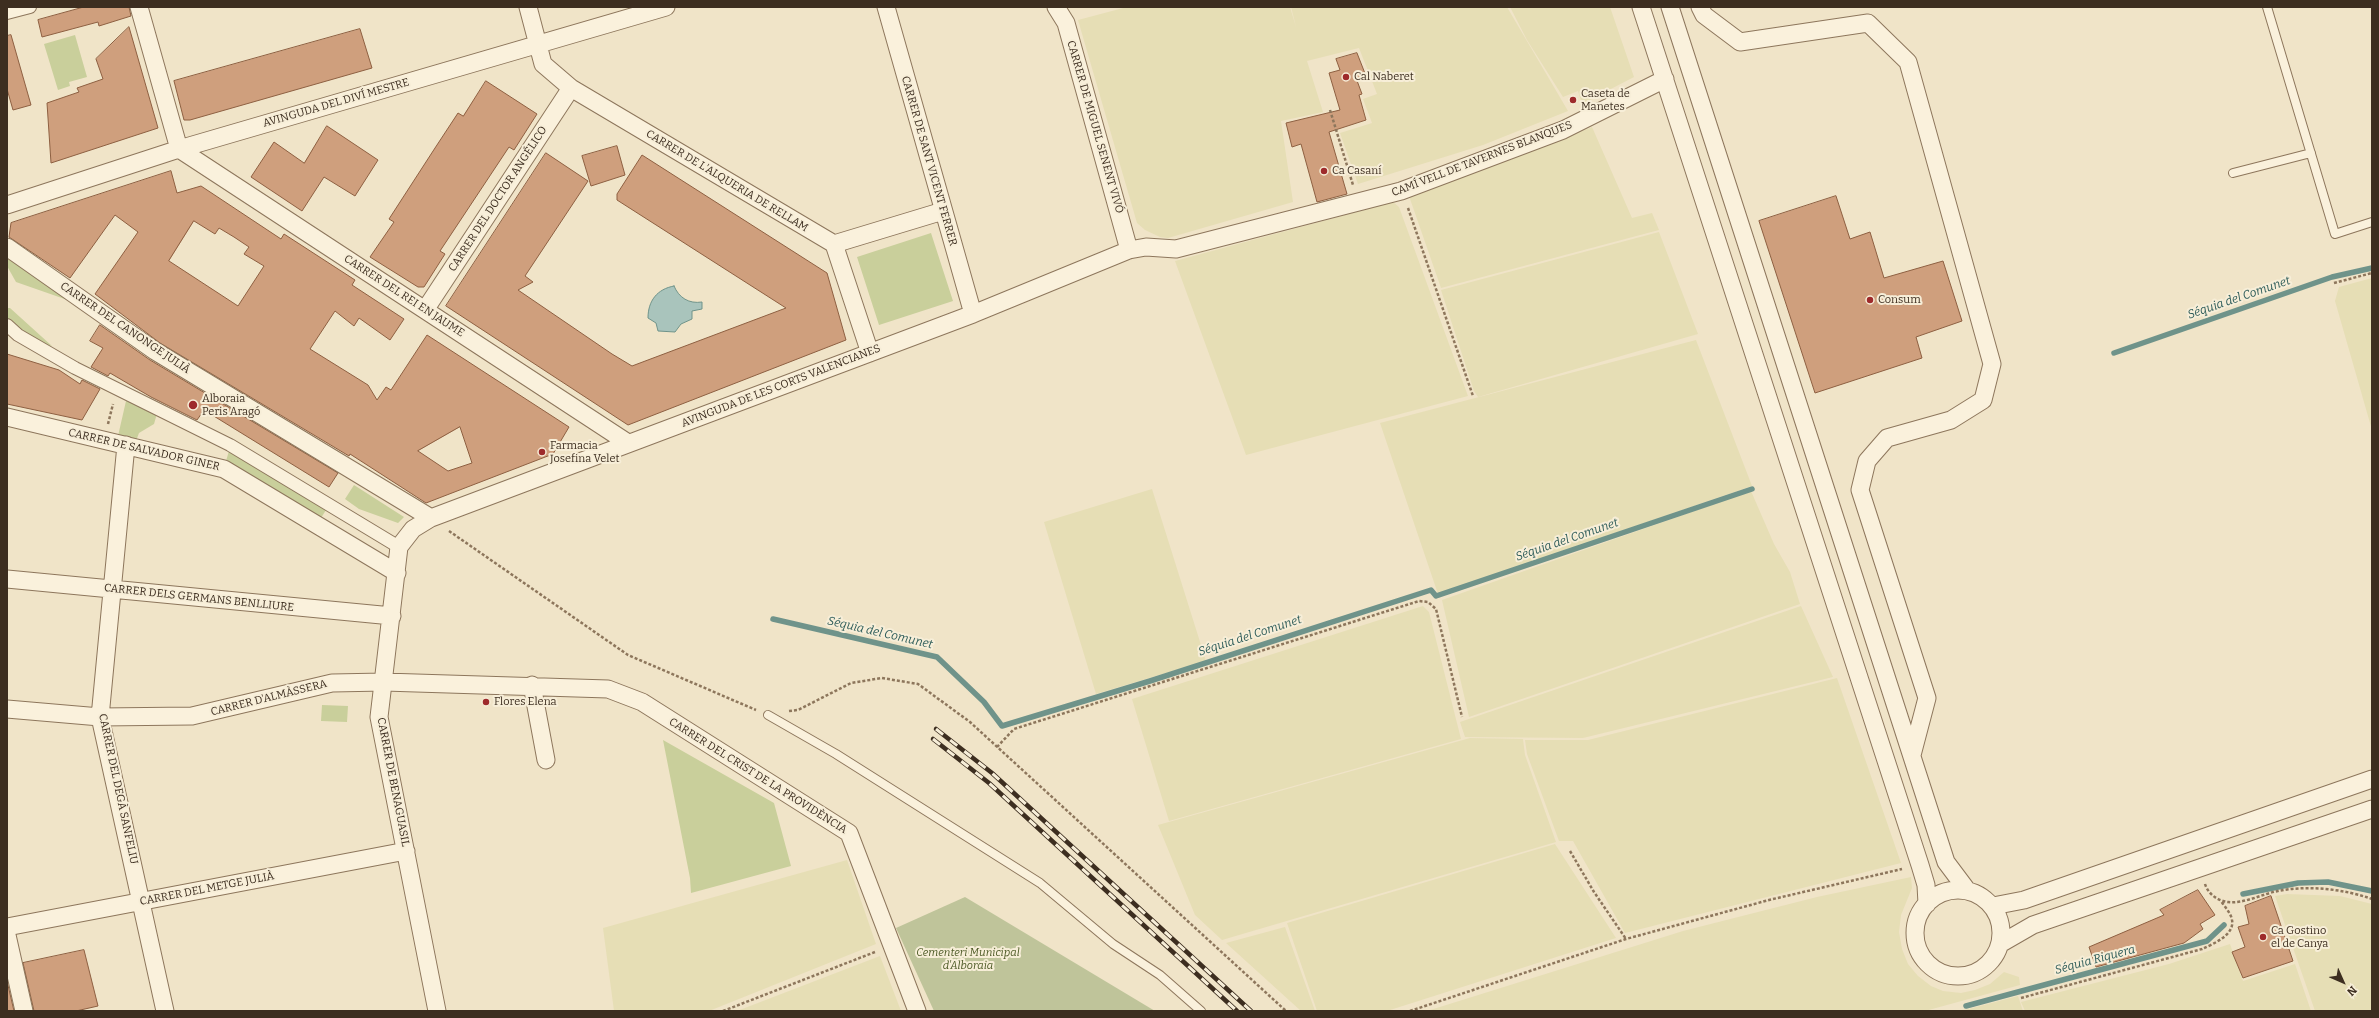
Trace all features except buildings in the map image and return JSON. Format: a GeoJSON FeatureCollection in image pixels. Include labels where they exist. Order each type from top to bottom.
{"type":"FeatureCollection","features":[{"type":"Feature","properties":{"kind":"street"},"geometry":{"type":"LineString","coordinates":[[7,13],[30,7]]}},
{"type":"Feature","properties":{"kind":"street"},"geometry":{"type":"LineString","coordinates":[[139,7],[179,149]]}},
{"type":"Feature","properties":{"kind":"street","name":"CARRER DE L'ALQUERIA DE RELLAM"},"geometry":{"type":"LineString","coordinates":[[528,7],[544,64],[571,88],[834,244]]}},
{"type":"Feature","properties":{"kind":"street","name":"AVINGUDA DEL DIVÍ MESTRE"},"geometry":{"type":"LineString","coordinates":[[7,205],[179,149],[666,7]]}},
{"type":"Feature","properties":{"kind":"street","name":"CARRER DE SANT VICENT FERRER"},"geometry":{"type":"LineString","coordinates":[[886,7],[973,314]]}},
{"type":"Feature","properties":{"kind":"street","name":"CARRER DE MIGUEL SENENT VIVÓ"},"geometry":{"type":"LineString","coordinates":[[1056,7],[1066,23],[1129,250]]}},
{"type":"Feature","properties":{"kind":"street"},"geometry":{"type":"LineString","coordinates":[[1642,7],[1920,865],[1926,885],[1927,904]]}},
{"type":"Feature","properties":{"kind":"street"},"geometry":{"type":"LineString","coordinates":[[1670,7],[1946,862],[1967,890],[1993,906],[2001,924],[2000,944],[1989,964],[1971,975],[1948,976],[1935,970],[1918,951],[1915,926],[1927,904],[1946,892],[1967,890]]}},
{"type":"Feature","properties":{"kind":"street"},"geometry":{"type":"LineString","coordinates":[[1700,7],[1704,15],[1740,42],[1868,23],[1908,62],[1992,364],[1983,400],[1951,420],[1887,438],[1867,461],[1860,490],[1927,698],[1912,755]]}},
{"type":"Feature","properties":{"kind":"street","name":"CAMÍ VELL DE TAVERNES BLANQUES"},"geometry":{"type":"LineString","coordinates":[[1129,250],[1146,247],[1176,249],[1401,191],[1563,130],[1665,79]]}},
{"type":"Feature","properties":{"kind":"street","name":"CARRER DEL DOCTOR ANGÉLICO"},"geometry":{"type":"LineString","coordinates":[[425,310],[571,88]]}},
{"type":"Feature","properties":{"kind":"street","name":"CARRER DEL REI EN JAUME"},"geometry":{"type":"LineString","coordinates":[[179,149],[628,443]]}},
{"type":"Feature","properties":{"kind":"street"},"geometry":{"type":"LineString","coordinates":[[870,353],[834,244],[944,211]]}},
{"type":"Feature","properties":{"kind":"street","name":"CARRER DEL CANONGE JULIÀ"},"geometry":{"type":"LineString","coordinates":[[7,247],[155,351],[430,518]]}},
{"type":"Feature","properties":{"kind":"street","name":"AVINGUDA DE LES CORTS VALENCIANES"},"geometry":{"type":"LineString","coordinates":[[430,518],[973,314],[1129,250]]}},
{"type":"Feature","properties":{"kind":"street"},"geometry":{"type":"LineString","coordinates":[[7,325],[18,335],[75,368],[230,445],[399,547],[413,529],[430,518]]}},
{"type":"Feature","properties":{"kind":"street","name":"CARRER DE SALVADOR GINER"},"geometry":{"type":"LineString","coordinates":[[7,418],[224,469],[397,573]]}},
{"type":"Feature","properties":{"kind":"street","name":"CARRER DEL DEGÀ SANFELIU"},"geometry":{"type":"LineString","coordinates":[[126,445],[100,717],[165,1011]]}},
{"type":"Feature","properties":{"kind":"street","name":"CARRER DE BENAGUASIL"},"geometry":{"type":"LineString","coordinates":[[399,547],[380,717],[438,1011]]}},
{"type":"Feature","properties":{"kind":"street","name":"CARRER DELS GERMANS BENLLIURE"},"geometry":{"type":"LineString","coordinates":[[7,579],[392,616]]}},
{"type":"Feature","properties":{"kind":"street","name":"CARRER D'ALMÀSSERA"},"geometry":{"type":"LineString","coordinates":[[7,709],[100,717],[192,716],[332,683],[384,682],[532,685]]}},
{"type":"Feature","properties":{"kind":"street"},"geometry":{"type":"LineString","coordinates":[[532,685],[546,760]]}},
{"type":"Feature","properties":{"kind":"street","name":"CARRER DEL CRIST DE LA PROVIDÈNCIA"},"geometry":{"type":"LineString","coordinates":[[532,685],[608,689],[642,702],[850,832],[917,1011]]}},
{"type":"Feature","properties":{"kind":"street"},"geometry":{"type":"LineString","coordinates":[[1993,906],[2024,900],[2372,779]]}},
{"type":"Feature","properties":{"kind":"street"},"geometry":{"type":"LineString","coordinates":[[2000,944],[2033,926],[2372,809]]}},
{"type":"Feature","properties":{"kind":"street","name":"CARRER DEL METGE JULIÀ"},"geometry":{"type":"LineString","coordinates":[[7,927],[406,851]]}},
{"type":"Feature","properties":{"kind":"street"},"geometry":{"type":"LineString","coordinates":[[7,935],[24,1011]]}},
{"type":"Feature","properties":{"kind":"lane"},"geometry":{"type":"LineString","coordinates":[[2267,7],[2335,234],[2372,222]]}},
{"type":"Feature","properties":{"kind":"lane"},"geometry":{"type":"LineString","coordinates":[[2233,174],[2311,153]]}},
{"type":"Feature","properties":{"kind":"lane"},"geometry":{"type":"LineString","coordinates":[[768,715],[836,754],[1040,884],[1113,944],[1160,975],[1201,1011]]}},
{"type":"Feature","properties":{"kind":"path"},"geometry":{"type":"LineString","coordinates":[[1330,110],[1351,180],[1361,201]]}},
{"type":"Feature","properties":{"kind":"path"},"geometry":{"type":"LineString","coordinates":[[1401,191],[1473,396]]}},
{"type":"Feature","properties":{"kind":"path"},"geometry":{"type":"LineString","coordinates":[[2334,283],[2372,273]]}},
{"type":"Feature","properties":{"kind":"path"},"geometry":{"type":"LineString","coordinates":[[104,440],[117,389]]}},
{"type":"Feature","properties":{"kind":"path"},"geometry":{"type":"LineString","coordinates":[[430,518],[628,655],[768,715],[798,710],[851,684],[882,678],[918,684],[970,722],[1286,1011]]}},
{"type":"Feature","properties":{"kind":"path"},"geometry":{"type":"LineString","coordinates":[[997,747],[1014,729],[1419,601],[1428,602],[1436,609],[1462,717]]}},
{"type":"Feature","properties":{"kind":"path"},"geometry":{"type":"LineString","coordinates":[[1570,851],[1594,892],[1626,939]]}},
{"type":"Feature","properties":{"kind":"path"},"geometry":{"type":"LineString","coordinates":[[1410,1011],[1626,939],[1769,900],[1920,865]]}},
{"type":"Feature","properties":{"kind":"path"},"geometry":{"type":"LineString","coordinates":[[2021,998],[2202,949],[2215,943],[2229,932],[2232,925],[2232,919],[2221,901],[2206,887],[2199,868]]}},
{"type":"Feature","properties":{"kind":"path"},"geometry":{"type":"LineString","coordinates":[[2221,901],[2230,902],[2279,891],[2315,889],[2360,895],[2372,899]]}},
{"type":"Feature","properties":{"kind":"path"},"geometry":{"type":"LineString","coordinates":[[723,1011],[892,945]]}},
{"type":"Feature","properties":{"kind":"shaded area"},"geometry":{"type":"Polygon","coordinates":[[[1127,7],[1290,7],[1296,27],[1291,7],[1507,7],[1568,111],[1483,145],[1358,184],[1340,133],[1372,123],[1363,99],[1377,94],[1359,48],[1307,61],[1323,112],[1281,121],[1293,202],[1168,238],[1160,237],[1145,230],[1137,223],[1078,20],[1127,7]]]}},
{"type":"Feature","properties":{"kind":"shaded area"},"geometry":{"type":"Polygon","coordinates":[[[1510,7],[1610,7],[1634,77],[1582,104],[1578,91],[1563,97],[1527,40],[1510,7]]]}},
{"type":"Feature","properties":{"kind":"shaded area"},"geometry":{"type":"Polygon","coordinates":[[[1592,127],[1632,218],[1652,213],[1659,230],[1441,288],[1409,196],[1592,127]]]}},
{"type":"Feature","properties":{"kind":"shaded area"},"geometry":{"type":"Polygon","coordinates":[[[1393,202],[1399,207],[1468,396],[1246,455],[1175,261],[1393,202]]]}},
{"type":"Feature","properties":{"kind":"shaded area"},"geometry":{"type":"Polygon","coordinates":[[[1659,232],[1698,334],[1478,397],[1474,391],[1441,290],[1659,232]]]}},
{"type":"Feature","properties":{"kind":"shaded area"},"geometry":{"type":"Polygon","coordinates":[[[2372,278],[2372,430],[2335,301],[2339,287],[2372,278]]]}},
{"type":"Feature","properties":{"kind":"shaded area"},"geometry":{"type":"Polygon","coordinates":[[[1696,340],[1752,486],[1438,594],[1380,423],[1696,340]]]}},
{"type":"Feature","properties":{"kind":"shaded area"},"geometry":{"type":"Polygon","coordinates":[[[1152,489],[1206,661],[1096,694],[1044,522],[1152,489]]]}},
{"type":"Feature","properties":{"kind":"shaded area"},"geometry":{"type":"Polygon","coordinates":[[[1751,491],[1774,544],[1790,572],[1800,604],[1469,717],[1442,600],[1751,491]]]}},
{"type":"Feature","properties":{"kind":"shaded area"},"geometry":{"type":"Polygon","coordinates":[[[1423,606],[1429,612],[1461,739],[1169,821],[1132,699],[1423,606]]]}},
{"type":"Feature","properties":{"kind":"shaded area"},"geometry":{"type":"Polygon","coordinates":[[[1801,606],[1833,677],[1583,738],[1465,737],[1460,722],[1801,606]]]}},
{"type":"Feature","properties":{"kind":"shaded area"},"geometry":{"type":"Polygon","coordinates":[[[1837,678],[1901,863],[1625,933],[1573,841],[1559,841],[1527,754],[1525,740],[1588,740],[1837,678]]]}},
{"type":"Feature","properties":{"kind":"shaded area"},"geometry":{"type":"Polygon","coordinates":[[[1470,738],[1523,739],[1525,755],[1556,842],[1222,940],[1195,915],[1158,825],[1470,738]]]}},
{"type":"Feature","properties":{"kind":"shaded area"},"geometry":{"type":"Polygon","coordinates":[[[1555,844],[1616,938],[1387,1011],[1317,1011],[1287,923],[1555,844]]]}},
{"type":"Feature","properties":{"kind":"shaded area"},"geometry":{"type":"Polygon","coordinates":[[[847,860],[876,944],[709,1011],[614,1011],[603,928],[847,860]]]}},
{"type":"Feature","properties":{"kind":"shaded area"},"geometry":{"type":"Polygon","coordinates":[[[1911,877],[1912,888],[1901,915],[1899,932],[1902,949],[1908,964],[1918,976],[1931,986],[1943,991],[1961,993],[1975,990],[1990,984],[2004,972],[2019,977],[2020,985],[1925,1011],[1427,1011],[1683,931],[1817,897],[1911,877]]]}},
{"type":"Feature","properties":{"kind":"shaded area"},"geometry":{"type":"Polygon","coordinates":[[[2287,894],[2340,896],[2372,904],[2372,1011],[2315,1011],[2275,896],[2287,894]]]}},
{"type":"Feature","properties":{"kind":"shaded area"},"geometry":{"type":"Polygon","coordinates":[[[1285,927],[1315,1011],[1301,1011],[1226,943],[1285,927]]]}},
{"type":"Feature","properties":{"kind":"shaded area"},"geometry":{"type":"Polygon","coordinates":[[[2230,944],[2243,981],[2295,964],[2311,1011],[2025,1011],[2021,1002],[2169,964],[2230,944]]]}},
{"type":"Feature","properties":{"kind":"shaded area"},"geometry":{"type":"Polygon","coordinates":[[[880,956],[901,1011],[737,1011],[880,956]]]}},
{"type":"Feature","properties":{"kind":"shaded area"},"geometry":{"type":"Polygon","coordinates":[[[2018,996],[2023,1011],[1961,1011],[2018,996]]]}},
{"type":"Feature","properties":{"kind":"green space"},"geometry":{"type":"Polygon","coordinates":[[[75,35],[87,77],[69,82],[70,86],[58,90],[44,44],[75,35]]]}},
{"type":"Feature","properties":{"kind":"green space"},"geometry":{"type":"Polygon","coordinates":[[[931,233],[953,301],[879,325],[857,257],[931,233]]]}},
{"type":"Feature","properties":{"kind":"green space"},"geometry":{"type":"Polygon","coordinates":[[[7,255],[79,304],[16,282],[7,266],[7,255]]]}},
{"type":"Feature","properties":{"kind":"green space"},"geometry":{"type":"Polygon","coordinates":[[[7,308],[10,308],[52,346],[35,341],[7,319],[7,308]]]}},
{"type":"Feature","properties":{"kind":"green space"},"geometry":{"type":"Polygon","coordinates":[[[126,401],[158,410],[154,424],[139,433],[136,441],[118,436],[126,401]]]}},
{"type":"Feature","properties":{"kind":"green space"},"geometry":{"type":"Polygon","coordinates":[[[229,451],[379,539],[378,542],[326,510],[321,518],[226,461],[229,451]]]}},
{"type":"Feature","properties":{"kind":"green space"},"geometry":{"type":"Polygon","coordinates":[[[354,485],[404,517],[398,523],[359,509],[345,499],[354,485]]]}},
{"type":"Feature","properties":{"kind":"green space"},"geometry":{"type":"Polygon","coordinates":[[[322,705],[348,706],[347,722],[321,721],[322,705]]]}},
{"type":"Feature","properties":{"kind":"green space"},"geometry":{"type":"Polygon","coordinates":[[[663,740],[774,803],[791,866],[691,893],[690,878],[663,740]]]}},
{"type":"Feature","properties":{"kind":"green space","name":"Cementeri Municipal d'Alboraia"},"geometry":{"type":"Polygon","coordinates":[[[965,897],[1155,1011],[934,1011],[896,928],[965,897]]]}},
{"type":"Feature","properties":{"kind":"water"},"geometry":{"type":"Polygon","coordinates":[[[674,286],[679,294],[685,299],[693,302],[702,302],[702,309],[692,311],[692,319],[681,324],[675,332],[658,331],[656,323],[648,318],[650,306],[658,293],[674,286]]]}},
{"type":"Feature","properties":{"kind":"waterway","name":"Séquia del Comunet"},"geometry":{"type":"LineString","coordinates":[[2114,353],[2332,277],[2372,268]]}},
{"type":"Feature","properties":{"kind":"waterway","name":"Séquia del Comunet"},"geometry":{"type":"LineString","coordinates":[[773,619],[937,657],[984,702],[1002,726],[1150,681],[1431,590],[1436,596],[1752,489]]}},
{"type":"Feature","properties":{"kind":"waterway","name":"Séquia Riquera"},"geometry":{"type":"LineString","coordinates":[[2243,894],[2298,883],[2328,882],[2372,891]]}},
{"type":"Feature","properties":{"kind":"waterway","name":"Séquia Riquera"},"geometry":{"type":"LineString","coordinates":[[1966,1006],[2207,941],[2224,925]]}},
{"type":"Feature","properties":{"kind":"railway"},"geometry":{"type":"LineString","coordinates":[[936,729],[992,773],[1251,1011]]}},
{"type":"Feature","properties":{"kind":"railway"},"geometry":{"type":"LineString","coordinates":[[933,739],[989,783],[1237,1011]]}},
{"type":"Feature","properties":{"kind":"place","name":"Cal Naberet"},"geometry":{"type":"Point","coordinates":[1346,77]}},
{"type":"Feature","properties":{"kind":"place","name":"Caseta de Manetes"},"geometry":{"type":"Point","coordinates":[1573,100]}},
{"type":"Feature","properties":{"kind":"place","name":"Ca Casaní"},"geometry":{"type":"Point","coordinates":[1324,171]}},
{"type":"Feature","properties":{"kind":"place","name":"Consum"},"geometry":{"type":"Point","coordinates":[1870,300]}},
{"type":"Feature","properties":{"kind":"place","name":"Alboraia Peris Aragó"},"geometry":{"type":"Point","coordinates":[193,405]}},
{"type":"Feature","properties":{"kind":"place","name":"Farmacia Josefina Velet"},"geometry":{"type":"Point","coordinates":[542,452]}},
{"type":"Feature","properties":{"kind":"place","name":"Flores Elena"},"geometry":{"type":"Point","coordinates":[486,702]}},
{"type":"Feature","properties":{"kind":"place","name":"Ca Gostino el de Canya"},"geometry":{"type":"Point","coordinates":[2263,937]}}]}
